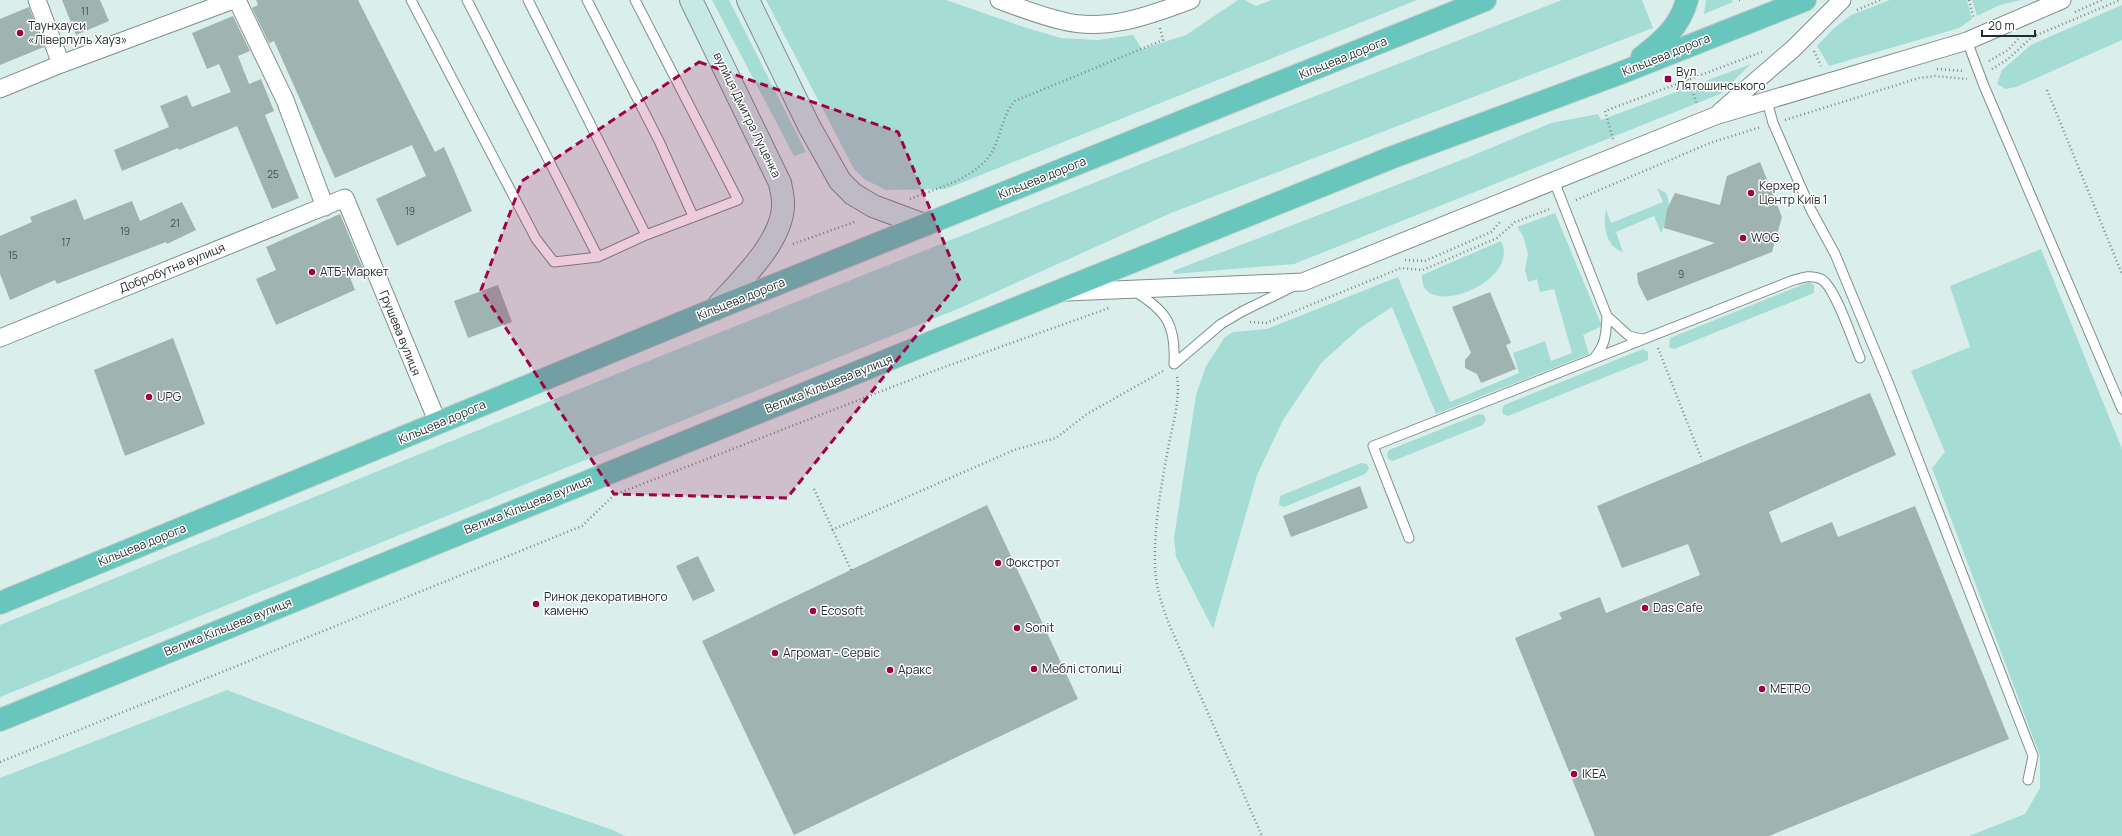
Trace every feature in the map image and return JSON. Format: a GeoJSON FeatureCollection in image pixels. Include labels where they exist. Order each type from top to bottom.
{"type":"FeatureCollection","features":[{"type":"Feature","properties":{"kind":"highway","name":"Кільцева дорога"},"geometry":{"type":"LineString","coordinates":[[0,603],[715,309],[1485,0]]}},
{"type":"Feature","properties":{"kind":"highway"},"geometry":{"type":"LineString","coordinates":[[1618,74],[1664,41],[1683,14],[1687,0]]}},
{"type":"Feature","properties":{"kind":"highway","name":"Кільцева дорога"},"geometry":{"type":"LineString","coordinates":[[1057,292],[1393,157],[1618,74],[1805,0]]}},
{"type":"Feature","properties":{"kind":"highway","name":"Велика Кільцева вулиця"},"geometry":{"type":"LineString","coordinates":[[0,720],[1057,292]]}},
{"type":"Feature","properties":{"kind":"main road","name":"вулиця Дмитра Луценка"},"geometry":{"type":"LineString","coordinates":[[691,0],[780,183],[784,202],[780,225],[764,251],[715,309]]}},
{"type":"Feature","properties":{"kind":"main road"},"geometry":{"type":"LineString","coordinates":[[748,0],[809,126],[840,181],[853,194],[873,206],[924,225]]}},
{"type":"Feature","properties":{"kind":"street"},"geometry":{"type":"LineString","coordinates":[[37,0],[61,64]]}},
{"type":"Feature","properties":{"kind":"street"},"geometry":{"type":"LineString","coordinates":[[0,89],[61,64],[233,0]]}},
{"type":"Feature","properties":{"kind":"street"},"geometry":{"type":"LineString","coordinates":[[237,0],[285,100],[325,207]]}},
{"type":"Feature","properties":{"kind":"street"},"geometry":{"type":"LineString","coordinates":[[999,0],[1064,22],[1092,24],[1119,22],[1157,13],[1191,0]]}},
{"type":"Feature","properties":{"kind":"street"},"geometry":{"type":"LineString","coordinates":[[1715,116],[1794,48],[1842,0]]}},
{"type":"Feature","properties":{"kind":"street"},"geometry":{"type":"LineString","coordinates":[[1057,292],[1129,288],[1240,286],[1303,282],[1715,116],[1967,41],[2065,7]]}},
{"type":"Feature","properties":{"kind":"street","name":"Добробутна вулиця"},"geometry":{"type":"LineString","coordinates":[[0,338],[344,198]]}},
{"type":"Feature","properties":{"kind":"street","name":"Грушева вулиця"},"geometry":{"type":"LineString","coordinates":[[344,198],[438,423]]}},
{"type":"Feature","properties":{"kind":"lane"},"geometry":{"type":"LineString","coordinates":[[411,0],[536,239],[554,262],[598,257],[646,235],[738,200],[635,0]]}},
{"type":"Feature","properties":{"kind":"lane"},"geometry":{"type":"LineString","coordinates":[[467,0],[598,257]]}},
{"type":"Feature","properties":{"kind":"lane"},"geometry":{"type":"LineString","coordinates":[[528,0],[646,235]]}},
{"type":"Feature","properties":{"kind":"lane"},"geometry":{"type":"LineString","coordinates":[[587,0],[659,141],[693,216]]}},
{"type":"Feature","properties":{"kind":"lane"},"geometry":{"type":"LineString","coordinates":[[1967,41],[2122,409]]}},
{"type":"Feature","properties":{"kind":"lane"},"geometry":{"type":"LineString","coordinates":[[1767,101],[1773,123],[1811,210],[1834,254],[1885,375],[2033,756],[2028,780]]}},
{"type":"Feature","properties":{"kind":"lane"},"geometry":{"type":"LineString","coordinates":[[1554,180],[1607,316],[1606,337],[1603,348],[1594,358]]}},
{"type":"Feature","properties":{"kind":"lane"},"geometry":{"type":"LineString","coordinates":[[1409,538],[1373,446],[1653,334],[1791,281],[1808,276],[1826,282],[1831,289],[1860,358]]}},
{"type":"Feature","properties":{"kind":"lane"},"geometry":{"type":"LineString","coordinates":[[1174,364],[1221,324],[1242,311],[1303,282]]}},
{"type":"Feature","properties":{"kind":"lane"},"geometry":{"type":"LineString","coordinates":[[1129,288],[1148,300],[1166,317],[1171,327],[1175,343],[1174,364]]}},
{"type":"Feature","properties":{"kind":"lane"},"geometry":{"type":"LineString","coordinates":[[1607,316],[1629,336],[1642,339]]}},
{"type":"Feature","properties":{"kind":"path"},"geometry":{"type":"LineString","coordinates":[[1969,0],[1975,22]]}},
{"type":"Feature","properties":{"kind":"path"},"geometry":{"type":"LineString","coordinates":[[2065,7],[2102,0]]}},
{"type":"Feature","properties":{"kind":"path"},"geometry":{"type":"LineString","coordinates":[[1992,69],[2008,59],[2032,37],[2120,0]]}},
{"type":"Feature","properties":{"kind":"path"},"geometry":{"type":"LineString","coordinates":[[764,251],[798,242],[884,211],[968,174],[982,164],[992,153],[1009,108],[1022,97],[1163,40],[1157,13]]}},
{"type":"Feature","properties":{"kind":"path"},"geometry":{"type":"LineString","coordinates":[[1932,69],[1966,71],[1998,56],[2022,36]]}},
{"type":"Feature","properties":{"kind":"path"},"geometry":{"type":"LineString","coordinates":[[1613,139],[1605,111],[1760,52]]}},
{"type":"Feature","properties":{"kind":"path"},"geometry":{"type":"LineString","coordinates":[[1242,311],[1246,319],[1253,323],[1266,323],[1401,268],[1423,270],[1497,238],[1515,222],[1563,205],[1710,143],[1920,78],[1935,76],[1968,78]]}},
{"type":"Feature","properties":{"kind":"path"},"geometry":{"type":"LineString","coordinates":[[1688,80],[1697,106]]}},
{"type":"Feature","properties":{"kind":"path"},"geometry":{"type":"LineString","coordinates":[[2047,90],[2122,274]]}},
{"type":"Feature","properties":{"kind":"path"},"geometry":{"type":"LineString","coordinates":[[1403,260],[1425,261],[1491,232],[1504,219]]}},
{"type":"Feature","properties":{"kind":"path"},"geometry":{"type":"LineString","coordinates":[[0,762],[582,526],[614,495],[936,370],[1116,306]]}},
{"type":"Feature","properties":{"kind":"path"},"geometry":{"type":"LineString","coordinates":[[1653,334],[1702,460]]}},
{"type":"Feature","properties":{"kind":"path"},"geometry":{"type":"LineString","coordinates":[[832,530],[1014,450],[1056,438],[1087,414],[1174,364],[1178,386],[1158,505],[1155,565],[1159,594],[1169,624],[1262,836]]}},
{"type":"Feature","properties":{"kind":"path"},"geometry":{"type":"LineString","coordinates":[[814,489],[851,570]]}},
{"type":"Feature","properties":{"kind":"highlighted area"},"geometry":{"type":"Polygon","coordinates":[[[699,62],[898,132],[960,281],[787,498],[614,494],[481,290],[522,181],[699,62]]]}},
{"type":"Feature","properties":{"kind":"green space"},"geometry":{"type":"Polygon","coordinates":[[[712,0],[729,0],[806,152],[794,156],[712,0]]]}},
{"type":"Feature","properties":{"kind":"green space"},"geometry":{"type":"Polygon","coordinates":[[[766,0],[946,0],[1061,38],[1098,40],[1133,35],[1142,49],[1186,35],[1238,0],[1245,0],[1256,6],[1272,0],[1417,0],[946,189],[886,190],[864,179],[854,169],[766,0]]]}},
{"type":"Feature","properties":{"kind":"green space"},"geometry":{"type":"Polygon","coordinates":[[[1562,0],[1642,0],[1653,28],[1171,213],[960,308],[0,697],[0,625],[668,353],[1151,160],[1562,0]]]}},
{"type":"Feature","properties":{"kind":"green space"},"geometry":{"type":"Polygon","coordinates":[[[1706,0],[1732,0],[1733,2],[1704,14],[1706,0]]]}},
{"type":"Feature","properties":{"kind":"green space"},"geometry":{"type":"Polygon","coordinates":[[[1890,0],[1967,0],[1972,19],[1959,28],[1829,66],[1817,46],[1833,29],[1851,15],[1890,0]]]}},
{"type":"Feature","properties":{"kind":"green space"},"geometry":{"type":"Polygon","coordinates":[[[1972,0],[2021,0],[2000,5],[1977,16],[1972,0]]]}},
{"type":"Feature","properties":{"kind":"green space"},"geometry":{"type":"Polygon","coordinates":[[[2122,5],[2122,40],[2016,87],[2006,89],[1997,84],[2002,70],[2031,45],[2122,5]]]}},
{"type":"Feature","properties":{"kind":"green space"},"geometry":{"type":"Polygon","coordinates":[[[1751,64],[1720,94],[1294,264],[1174,274],[1173,271],[1464,159],[1551,123],[1598,114],[1601,120],[1751,64]]]}},
{"type":"Feature","properties":{"kind":"green space"},"geometry":{"type":"Polygon","coordinates":[[[1657,188],[1666,193],[1669,203],[1667,218],[1661,233],[1654,216],[1616,232],[1623,252],[1617,249],[1609,240],[1605,228],[1606,209],[1611,223],[1663,202],[1657,188]]]}},
{"type":"Feature","properties":{"kind":"green space"},"geometry":{"type":"Polygon","coordinates":[[[1555,213],[1602,326],[1583,335],[1589,354],[1436,414],[1392,307],[1360,328],[1322,362],[1283,420],[1257,475],[1213,629],[1176,557],[1174,538],[1196,395],[1206,366],[1225,337],[1233,332],[1267,329],[1398,277],[1450,402],[1519,373],[1513,353],[1545,341],[1551,361],[1572,353],[1554,289],[1540,292],[1537,279],[1528,282],[1525,270],[1528,254],[1523,236],[1517,227],[1555,213]]]}},
{"type":"Feature","properties":{"kind":"green space"},"geometry":{"type":"Polygon","coordinates":[[[1501,241],[1504,256],[1497,271],[1484,283],[1468,291],[1451,296],[1436,295],[1425,289],[1422,275],[1501,241]]]}},
{"type":"Feature","properties":{"kind":"green space"},"geometry":{"type":"Polygon","coordinates":[[[2041,249],[2122,449],[2122,836],[1969,836],[2025,814],[2040,788],[2040,756],[1932,468],[1945,452],[1911,371],[1970,347],[1950,286],[2041,249]]]}},
{"type":"Feature","properties":{"kind":"green space"},"geometry":{"type":"Polygon","coordinates":[[[1809,282],[1814,285],[1814,293],[1674,349],[1669,347],[1670,338],[1809,282]]]}},
{"type":"Feature","properties":{"kind":"green space"},"geometry":{"type":"Polygon","coordinates":[[[1643,349],[1648,352],[1648,360],[1508,416],[1503,414],[1502,410],[1504,405],[1643,349]]]}},
{"type":"Feature","properties":{"kind":"green space"},"geometry":{"type":"Polygon","coordinates":[[[1479,414],[1484,415],[1486,420],[1483,425],[1393,461],[1388,459],[1387,454],[1389,450],[1479,414]]]}},
{"type":"Feature","properties":{"kind":"green space"},"geometry":{"type":"Polygon","coordinates":[[[1361,463],[1367,464],[1369,469],[1365,474],[1284,507],[1279,505],[1280,496],[1361,463]]]}},
{"type":"Feature","properties":{"kind":"green space"},"geometry":{"type":"Polygon","coordinates":[[[227,690],[438,770],[613,830],[625,836],[0,836],[0,778],[227,690]]]}},
{"type":"Feature","properties":{"kind":"building"},"geometry":{"type":"Polygon","coordinates":[[[62,0],[100,0],[109,21],[76,35],[62,0]]]}},
{"type":"Feature","properties":{"kind":"building"},"geometry":{"type":"Polygon","coordinates":[[[256,0],[358,0],[435,152],[444,147],[472,211],[397,246],[376,199],[426,176],[412,145],[335,178],[274,41],[269,43],[252,8],[258,5],[256,0]]]}},
{"type":"Feature","properties":{"kind":"building","name":"Таунхауси «Ліверпуль Хауз»"},"geometry":{"type":"Polygon","coordinates":[[[29,7],[44,47],[0,65],[0,19],[29,7]]]}},
{"type":"Feature","properties":{"kind":"building"},"geometry":{"type":"Polygon","coordinates":[[[233,16],[250,51],[238,56],[249,84],[261,79],[274,111],[265,115],[299,198],[272,209],[237,126],[179,150],[178,148],[122,171],[114,150],[169,127],[160,106],[187,95],[192,107],[231,92],[219,64],[207,69],[192,33],[233,16]]]}},
{"type":"Feature","properties":{"kind":"building"},"geometry":{"type":"Polygon","coordinates":[[[1760,162],[1782,217],[1772,252],[1647,301],[1638,283],[1637,273],[1715,243],[1664,228],[1667,209],[1675,193],[1720,205],[1727,176],[1760,162]]]}},
{"type":"Feature","properties":{"kind":"building"},"geometry":{"type":"Polygon","coordinates":[[[76,199],[84,220],[132,201],[140,221],[182,202],[196,230],[167,244],[166,242],[57,284],[55,280],[10,300],[0,274],[0,236],[32,222],[30,217],[76,199]]]}},
{"type":"Feature","properties":{"kind":"building","name":"АТБ-Маркет"},"geometry":{"type":"Polygon","coordinates":[[[340,214],[363,269],[349,275],[355,290],[276,325],[256,279],[276,270],[266,247],[340,214]]]}},
{"type":"Feature","properties":{"kind":"building"},"geometry":{"type":"Polygon","coordinates":[[[498,285],[512,322],[468,338],[454,301],[498,285]]]}},
{"type":"Feature","properties":{"kind":"building"},"geometry":{"type":"Polygon","coordinates":[[[1490,292],[1511,343],[1506,345],[1516,369],[1481,383],[1477,374],[1465,368],[1465,360],[1471,353],[1452,307],[1490,292]]]}},
{"type":"Feature","properties":{"kind":"building","name":"UPG"},"geometry":{"type":"Polygon","coordinates":[[[173,338],[205,424],[125,456],[94,370],[173,338]]]}},
{"type":"Feature","properties":{"kind":"building","name":"METRO"},"geometry":{"type":"Polygon","coordinates":[[[1870,393],[1896,455],[1769,512],[1781,543],[1832,522],[1838,537],[1915,506],[2009,739],[1769,836],[1595,836],[1515,638],[1562,619],[1559,613],[1600,597],[1606,613],[1700,575],[1688,544],[1622,568],[1597,506],[1870,393]]]}},
{"type":"Feature","properties":{"kind":"building"},"geometry":{"type":"Polygon","coordinates":[[[1360,486],[1368,508],[1291,537],[1283,516],[1360,486]]]}},
{"type":"Feature","properties":{"kind":"building","name":"Аракс"},"geometry":{"type":"Polygon","coordinates":[[[987,505],[1078,699],[794,835],[702,641],[987,505]]]}},
{"type":"Feature","properties":{"kind":"building"},"geometry":{"type":"Polygon","coordinates":[[[698,556],[715,591],[693,601],[676,566],[698,556]]]}},
{"type":"Feature","properties":{"kind":"place","name":"Таунхауси «Ліверпуль Хауз»"},"geometry":{"type":"Point","coordinates":[20,33]}},
{"type":"Feature","properties":{"kind":"place","name":"Вул. Лятошинського"},"geometry":{"type":"Point","coordinates":[1668,79]}},
{"type":"Feature","properties":{"kind":"place","name":"Керхер Центр Київ 1"},"geometry":{"type":"Point","coordinates":[1751,193]}},
{"type":"Feature","properties":{"kind":"place","name":"WOG"},"geometry":{"type":"Point","coordinates":[1743,238]}},
{"type":"Feature","properties":{"kind":"place","name":"АТБ-Маркет"},"geometry":{"type":"Point","coordinates":[312,272]}},
{"type":"Feature","properties":{"kind":"place","name":"UPG"},"geometry":{"type":"Point","coordinates":[149,397]}},
{"type":"Feature","properties":{"kind":"place","name":"Фокстрот"},"geometry":{"type":"Point","coordinates":[998,563]}},
{"type":"Feature","properties":{"kind":"place","name":"Ринок декоративного каменю"},"geometry":{"type":"Point","coordinates":[536,604]}},
{"type":"Feature","properties":{"kind":"place","name":"Das Cafe"},"geometry":{"type":"Point","coordinates":[1645,608]}},
{"type":"Feature","properties":{"kind":"place","name":"Ecosoft"},"geometry":{"type":"Point","coordinates":[813,611]}},
{"type":"Feature","properties":{"kind":"place","name":"Sonit"},"geometry":{"type":"Point","coordinates":[1017,628]}},
{"type":"Feature","properties":{"kind":"place","name":"Агромат - Сервіс"},"geometry":{"type":"Point","coordinates":[775,653]}},
{"type":"Feature","properties":{"kind":"place","name":"Меблі столиці"},"geometry":{"type":"Point","coordinates":[1034,669]}},
{"type":"Feature","properties":{"kind":"place","name":"Аракс"},"geometry":{"type":"Point","coordinates":[890,670]}},
{"type":"Feature","properties":{"kind":"place","name":"METRO"},"geometry":{"type":"Point","coordinates":[1762,689]}},
{"type":"Feature","properties":{"kind":"place","name":"IKEA"},"geometry":{"type":"Point","coordinates":[1574,774]}}]}
